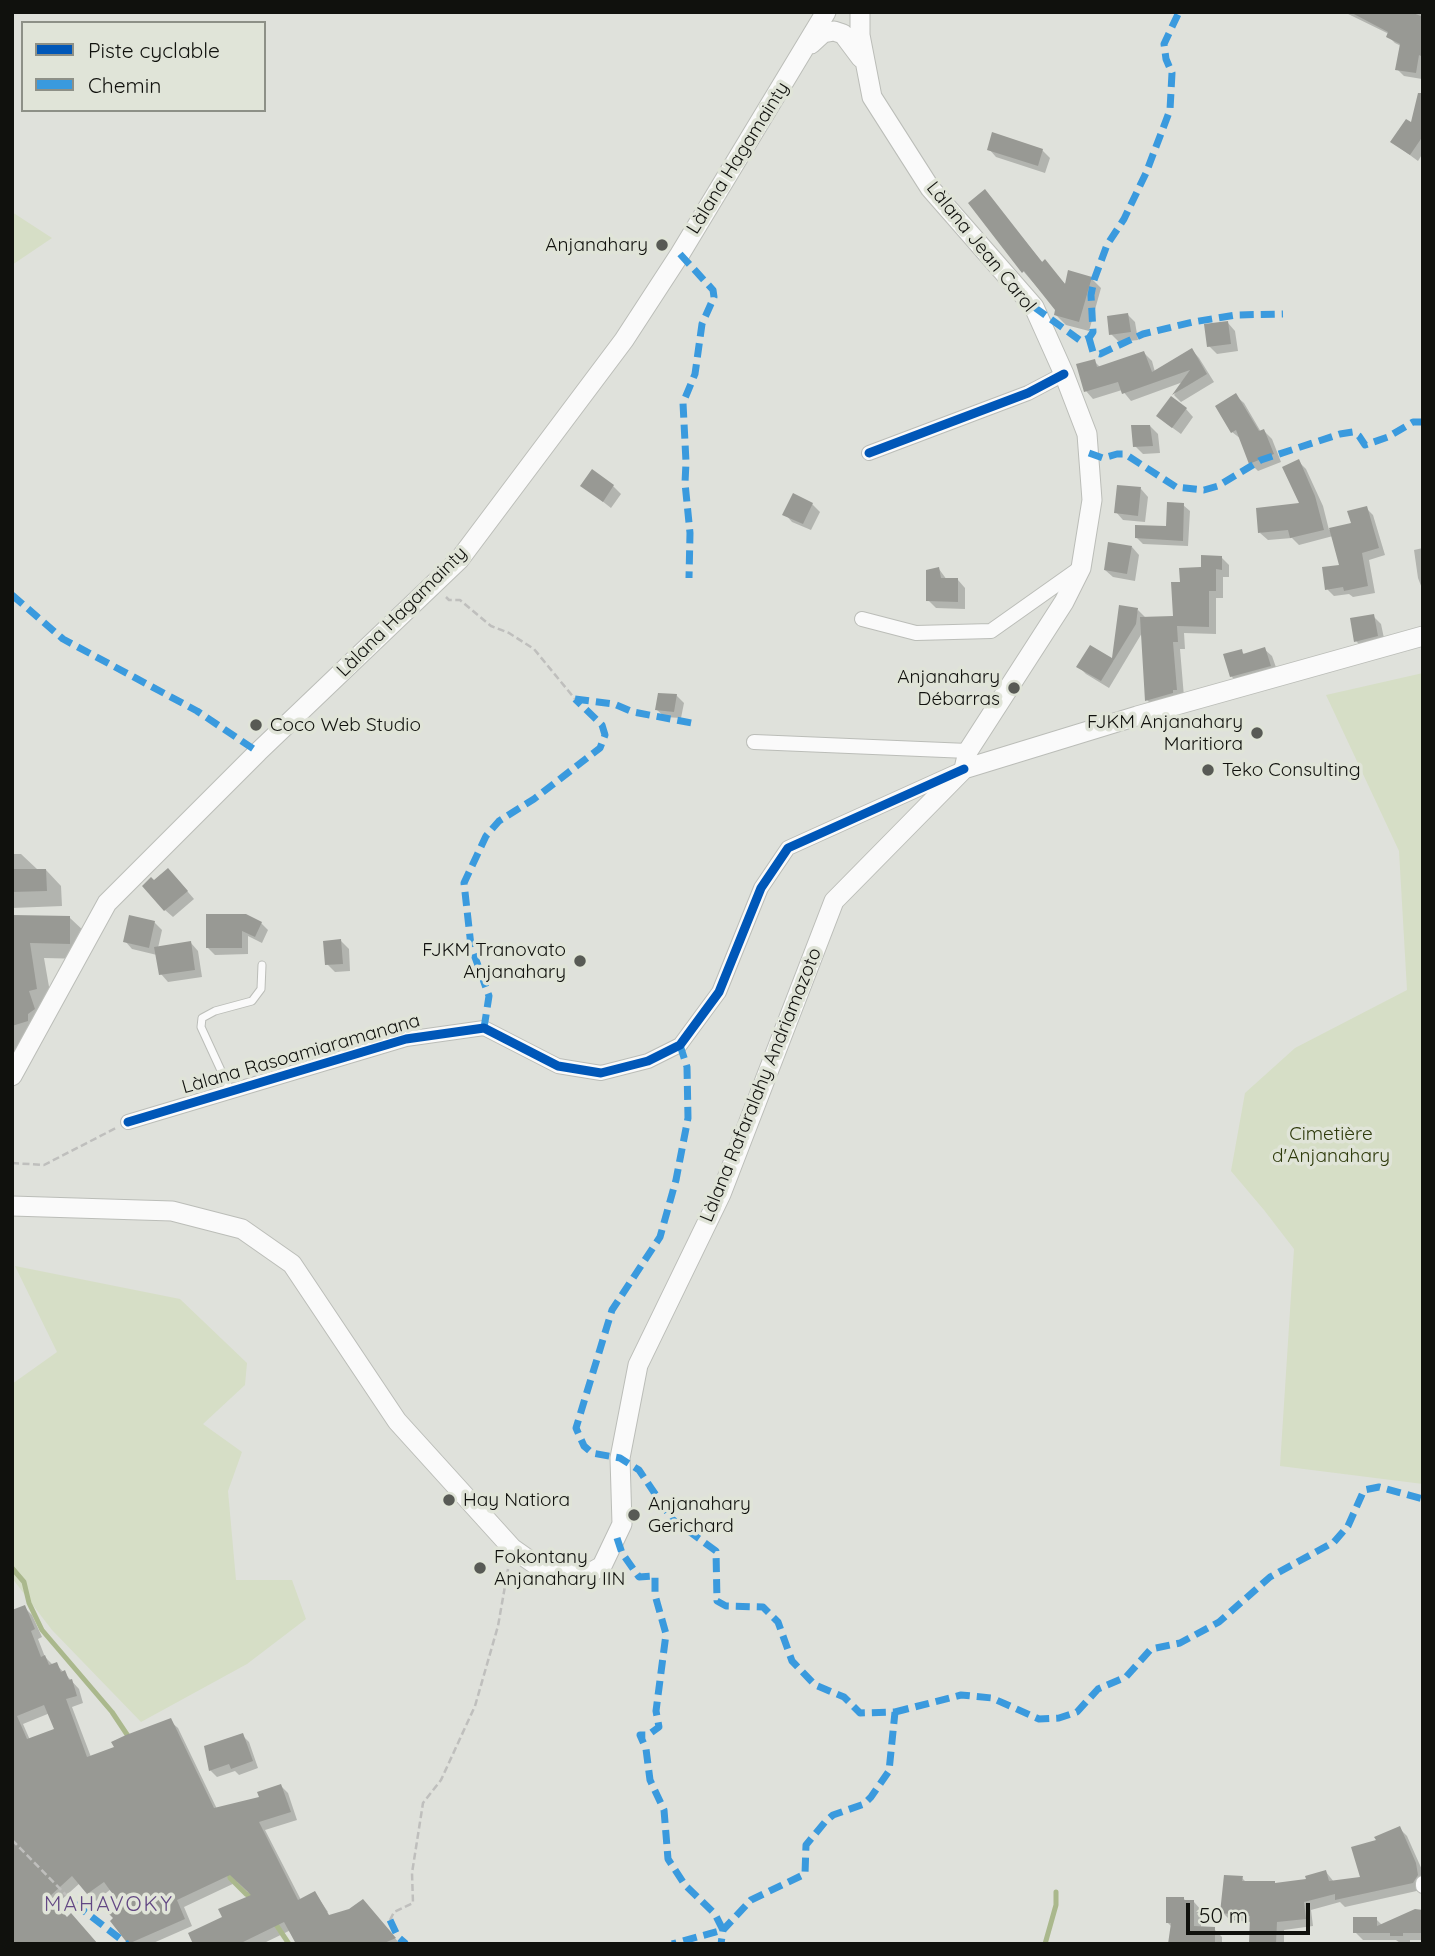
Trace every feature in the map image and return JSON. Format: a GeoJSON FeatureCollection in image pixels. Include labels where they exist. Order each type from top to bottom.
{"type":"FeatureCollection","features":[{"type":"Feature","properties":{"kind":"main road","name":"Làlana Hagamainty"},"geometry":{"type":"LineString","coordinates":[[12,1076],[107,903],[258,752],[459,560],[624,340],[826,12]]}},
{"type":"Feature","properties":{"kind":"main road"},"geometry":{"type":"LineString","coordinates":[[851,12],[860,35]]}},
{"type":"Feature","properties":{"kind":"main road"},"geometry":{"type":"LineString","coordinates":[[860,12],[860,35]]}},
{"type":"Feature","properties":{"kind":"main road"},"geometry":{"type":"LineString","coordinates":[[805,50],[823,33],[834,31],[844,34],[864,62]]}},
{"type":"Feature","properties":{"kind":"main road","name":"Làlana Jean Carol"},"geometry":{"type":"LineString","coordinates":[[860,35],[872,97],[930,188],[1034,307],[1087,434],[1092,500],[1081,568],[1064,602],[966,760]]}},
{"type":"Feature","properties":{"kind":"main road","name":"Làlana Rasoamiaramanana"},"geometry":{"type":"LineString","coordinates":[[966,760],[1137,716],[1423,636]]}},
{"type":"Feature","properties":{"kind":"main road","name":"Làlana Rafaralahy Andriamazoto"},"geometry":{"type":"LineString","coordinates":[[12,1206],[172,1211],[242,1229],[292,1264],[397,1421],[512,1548],[539,1567],[565,1575],[588,1574],[602,1566],[622,1524],[620,1458],[638,1365],[721,1194],[834,901],[966,760]]}},
{"type":"Feature","properties":{"kind":"street"},"geometry":{"type":"LineString","coordinates":[[869,453],[1028,393],[1064,374]]}},
{"type":"Feature","properties":{"kind":"street"},"geometry":{"type":"LineString","coordinates":[[862,619],[916,633],[991,631],[1081,568]]}},
{"type":"Feature","properties":{"kind":"street"},"geometry":{"type":"LineString","coordinates":[[754,742],[966,760]]}},
{"type":"Feature","properties":{"kind":"street","name":"Làlana Rasoamiaramanana"},"geometry":{"type":"LineString","coordinates":[[128,1122],[406,1039],[484,1028],[558,1066],[601,1073],[648,1061],[680,1045],[719,992],[761,888],[789,848],[966,760]]}},
{"type":"Feature","properties":{"kind":"lane"},"geometry":{"type":"LineString","coordinates":[[230,1090],[201,1027],[202,1018],[215,1011],[252,1001],[261,989],[262,965]]}},
{"type":"Feature","properties":{"kind":"path"},"geometry":{"type":"LineString","coordinates":[[431,587],[449,600],[460,600],[491,626],[509,633],[534,649],[575,699]]}},
{"type":"Feature","properties":{"kind":"path"},"geometry":{"type":"LineString","coordinates":[[12,1163],[44,1165],[128,1122]]}},
{"type":"Feature","properties":{"kind":"path"},"geometry":{"type":"LineString","coordinates":[[390,1920],[394,1913],[413,1903],[412,1873],[423,1803],[441,1780],[475,1706],[498,1626],[512,1548]]}},
{"type":"Feature","properties":{"kind":"path"},"geometry":{"type":"LineString","coordinates":[[12,1840],[75,1904]]}},
{"type":"Feature","properties":{"kind":"green space"},"geometry":{"type":"Polygon","coordinates":[[[12,212],[52,238],[12,265],[12,212]]]}},
{"type":"Feature","properties":{"kind":"green space","name":"Cimetière d'Anjanahary"},"geometry":{"type":"Polygon","coordinates":[[[1423,673],[1423,1484],[1280,1466],[1294,1249],[1231,1171],[1245,1093],[1295,1048],[1407,990],[1399,851],[1326,695],[1423,673]]]}},
{"type":"Feature","properties":{"kind":"green space"},"geometry":{"type":"Polygon","coordinates":[[[15,1266],[180,1299],[247,1363],[245,1385],[203,1424],[242,1452],[228,1491],[236,1580],[292,1580],[306,1619],[247,1664],[141,1722],[52,1630],[12,1578],[12,1384],[57,1352],[15,1266]]]}},
{"type":"Feature","properties":{"kind":"building"},"geometry":{"type":"Polygon","coordinates":[[[1350,12],[1411,12],[1423,17],[1423,57],[1419,55],[1416,73],[1395,70],[1400,44],[1386,37],[1388,32],[1350,12]]]}},
{"type":"Feature","properties":{"kind":"building"},"geometry":{"type":"Polygon","coordinates":[[[1418,93],[1423,93],[1423,136],[1410,155],[1390,142],[1406,119],[1411,122],[1418,93]]]}},
{"type":"Feature","properties":{"kind":"building"},"geometry":{"type":"Polygon","coordinates":[[[992,132],[1043,149],[1038,166],[987,150],[992,132]]]}},
{"type":"Feature","properties":{"kind":"building"},"geometry":{"type":"Polygon","coordinates":[[[985,189],[1042,262],[1045,259],[1065,284],[1068,270],[1092,277],[1079,322],[1054,315],[1055,310],[1024,271],[1022,273],[968,203],[985,189]]]}},
{"type":"Feature","properties":{"kind":"building"},"geometry":{"type":"Polygon","coordinates":[[[1128,313],[1131,332],[1109,335],[1107,316],[1128,313]]]}},
{"type":"Feature","properties":{"kind":"building"},"geometry":{"type":"Polygon","coordinates":[[[1228,321],[1231,344],[1207,347],[1204,324],[1228,321]]]}},
{"type":"Feature","properties":{"kind":"building"},"geometry":{"type":"Polygon","coordinates":[[[1192,348],[1207,374],[1172,395],[1190,370],[1122,394],[1118,382],[1084,392],[1076,364],[1095,359],[1097,367],[1144,351],[1152,372],[1192,348]]]}},
{"type":"Feature","properties":{"kind":"building"},"geometry":{"type":"Polygon","coordinates":[[[1236,393],[1259,431],[1264,429],[1274,454],[1249,464],[1236,430],[1231,433],[1215,406],[1236,393]]]}},
{"type":"Feature","properties":{"kind":"building"},"geometry":{"type":"Polygon","coordinates":[[[1171,396],[1187,408],[1172,428],[1156,416],[1171,396]]]}},
{"type":"Feature","properties":{"kind":"building"},"geometry":{"type":"Polygon","coordinates":[[[1131,425],[1150,425],[1153,446],[1133,447],[1131,425]]]}},
{"type":"Feature","properties":{"kind":"building"},"geometry":{"type":"Polygon","coordinates":[[[1299,459],[1315,496],[1324,530],[1290,538],[1288,530],[1258,533],[1256,508],[1299,503],[1282,467],[1299,459]]]}},
{"type":"Feature","properties":{"kind":"building"},"geometry":{"type":"Polygon","coordinates":[[[592,469],[614,485],[603,502],[580,486],[592,469]]]}},
{"type":"Feature","properties":{"kind":"building"},"geometry":{"type":"Polygon","coordinates":[[[1117,485],[1141,487],[1138,516],[1114,513],[1117,485]]]}},
{"type":"Feature","properties":{"kind":"building"},"geometry":{"type":"Polygon","coordinates":[[[793,493],[813,503],[803,524],[782,515],[793,493]]]}},
{"type":"Feature","properties":{"kind":"building"},"geometry":{"type":"Polygon","coordinates":[[[1167,502],[1184,503],[1183,541],[1135,538],[1135,525],[1166,526],[1167,502]]]}},
{"type":"Feature","properties":{"kind":"building"},"geometry":{"type":"Polygon","coordinates":[[[1367,506],[1379,548],[1362,553],[1368,586],[1344,591],[1343,587],[1325,590],[1322,567],[1339,565],[1329,528],[1351,523],[1347,511],[1367,506]]]}},
{"type":"Feature","properties":{"kind":"building"},"geometry":{"type":"Polygon","coordinates":[[[1108,542],[1132,546],[1127,574],[1104,570],[1108,542]]]}},
{"type":"Feature","properties":{"kind":"building"},"geometry":{"type":"Polygon","coordinates":[[[1201,555],[1222,556],[1222,570],[1216,569],[1216,591],[1209,591],[1209,627],[1177,626],[1178,642],[1173,642],[1177,690],[1145,701],[1140,617],[1173,616],[1171,582],[1180,582],[1179,568],[1201,567],[1201,555]]]}},
{"type":"Feature","properties":{"kind":"building"},"geometry":{"type":"Polygon","coordinates":[[[939,567],[941,578],[958,578],[958,602],[926,601],[926,570],[939,567]]]}},
{"type":"Feature","properties":{"kind":"building"},"geometry":{"type":"Polygon","coordinates":[[[1119,605],[1138,608],[1136,624],[1101,681],[1076,667],[1090,645],[1112,658],[1119,605]]]}},
{"type":"Feature","properties":{"kind":"building"},"geometry":{"type":"Polygon","coordinates":[[[1374,614],[1378,636],[1354,642],[1350,618],[1374,614]]]}},
{"type":"Feature","properties":{"kind":"building"},"geometry":{"type":"Polygon","coordinates":[[[1265,647],[1271,666],[1230,677],[1223,654],[1242,649],[1243,654],[1265,647]]]}},
{"type":"Feature","properties":{"kind":"building"},"geometry":{"type":"Polygon","coordinates":[[[658,693],[677,694],[674,712],[655,710],[658,693]]]}},
{"type":"Feature","properties":{"kind":"building"},"geometry":{"type":"Polygon","coordinates":[[[168,868],[188,891],[164,911],[142,886],[151,877],[154,880],[168,868]]]}},
{"type":"Feature","properties":{"kind":"building"},"geometry":{"type":"Polygon","coordinates":[[[12,869],[46,869],[47,891],[12,892],[12,869]]]}},
{"type":"Feature","properties":{"kind":"building"},"geometry":{"type":"Polygon","coordinates":[[[206,914],[246,914],[262,922],[255,937],[242,931],[242,948],[206,948],[206,914]]]}},
{"type":"Feature","properties":{"kind":"building"},"geometry":{"type":"Polygon","coordinates":[[[12,915],[70,916],[70,944],[30,943],[37,989],[29,991],[35,1009],[28,1014],[28,1021],[12,1026],[12,915]]]}},
{"type":"Feature","properties":{"kind":"building"},"geometry":{"type":"Polygon","coordinates":[[[129,915],[155,921],[149,948],[123,942],[129,915]]]}},
{"type":"Feature","properties":{"kind":"building"},"geometry":{"type":"Polygon","coordinates":[[[341,939],[343,964],[325,965],[323,941],[341,939]]]}},
{"type":"Feature","properties":{"kind":"building"},"geometry":{"type":"Polygon","coordinates":[[[191,941],[195,970],[159,975],[154,947],[191,941]]]}},
{"type":"Feature","properties":{"kind":"building"},"geometry":{"type":"Polygon","coordinates":[[[25,1605],[35,1629],[31,1631],[41,1657],[45,1655],[49,1665],[57,1662],[61,1672],[65,1670],[69,1680],[72,1679],[77,1696],[66,1699],[87,1757],[114,1747],[111,1742],[126,1735],[171,1718],[214,1808],[259,1797],[257,1792],[281,1784],[291,1812],[259,1822],[298,1900],[315,1891],[329,1915],[349,1909],[363,1899],[396,1938],[382,1944],[296,1944],[284,1922],[239,1944],[193,1944],[188,1933],[222,1917],[218,1909],[251,1895],[230,1875],[177,1900],[185,1919],[128,1944],[110,1921],[113,1918],[109,1914],[122,1907],[104,1882],[87,1894],[72,1876],[49,1897],[67,1917],[71,1913],[98,1944],[12,1944],[12,1610],[25,1605]],[[44,1705],[17,1716],[27,1739],[54,1729],[44,1705]]]}},
{"type":"Feature","properties":{"kind":"building"},"geometry":{"type":"Polygon","coordinates":[[[243,1733],[253,1761],[231,1769],[229,1764],[209,1771],[204,1746],[243,1733]]]}},
{"type":"Feature","properties":{"kind":"building"},"geometry":{"type":"Polygon","coordinates":[[[1400,1826],[1416,1863],[1418,1875],[1413,1883],[1335,1900],[1335,1894],[1304,1902],[1306,1919],[1277,1922],[1276,1944],[1249,1944],[1250,1916],[1220,1913],[1224,1875],[1243,1876],[1242,1881],[1275,1883],[1306,1879],[1305,1876],[1326,1870],[1329,1881],[1360,1877],[1351,1847],[1376,1840],[1374,1837],[1400,1826]]]}},
{"type":"Feature","properties":{"kind":"building"},"geometry":{"type":"Polygon","coordinates":[[[1166,1897],[1194,1900],[1194,1926],[1215,1927],[1215,1944],[1168,1944],[1171,1923],[1166,1923],[1166,1897]]]}},
{"type":"Feature","properties":{"kind":"building"},"geometry":{"type":"Polygon","coordinates":[[[1415,1909],[1423,1910],[1423,1933],[1390,1936],[1390,1933],[1353,1933],[1353,1917],[1377,1917],[1377,1926],[1415,1909]]]}},
{"type":"Feature","properties":{"kind":"waterway"},"geometry":{"type":"LineString","coordinates":[[12,1568],[24,1582],[29,1603],[42,1630],[112,1712],[130,1739]]}},
{"type":"Feature","properties":{"kind":"waterway"},"geometry":{"type":"LineString","coordinates":[[229,1870],[230,1878],[255,1899]]}},
{"type":"Feature","properties":{"kind":"waterway"},"geometry":{"type":"LineString","coordinates":[[1045,1944],[1056,1905],[1056,1892]]}},
{"type":"Feature","properties":{"kind":"waterway"},"geometry":{"type":"LineString","coordinates":[[273,1920],[289,1944]]}},
{"type":"Feature","properties":{"kind":"marked path"},"geometry":{"type":"LineString","coordinates":[[1034,307],[1081,341],[1089,338],[1093,332],[1091,295],[1094,280],[1107,245],[1124,219],[1146,173],[1170,110],[1172,73],[1164,44],[1179,12]]}},
{"type":"Feature","properties":{"kind":"marked path"},"geometry":{"type":"LineString","coordinates":[[680,254],[713,290],[714,297],[702,324],[695,374],[683,403],[685,483],[690,533],[689,578]]}},
{"type":"Feature","properties":{"kind":"marked path"},"geometry":{"type":"LineString","coordinates":[[1089,338],[1093,352],[1100,354],[1143,334],[1193,322],[1236,315],[1283,314]]}},
{"type":"Feature","properties":{"kind":"marked path"},"geometry":{"type":"LineString","coordinates":[[1089,453],[1103,458],[1125,454],[1176,487],[1204,490],[1218,486],[1261,460],[1340,434],[1353,432],[1365,445],[1388,437],[1413,422],[1423,422]]}},
{"type":"Feature","properties":{"kind":"marked path"},"geometry":{"type":"LineString","coordinates":[[12,595],[63,639],[197,711],[258,752]]}},
{"type":"Feature","properties":{"kind":"marked path"},"geometry":{"type":"LineString","coordinates":[[575,699],[614,704],[633,712],[692,723]]}},
{"type":"Feature","properties":{"kind":"marked path"},"geometry":{"type":"LineString","coordinates":[[484,1028],[489,996],[471,946],[464,883],[486,836],[499,821],[534,799],[600,748],[605,735],[602,725],[575,699]]}},
{"type":"Feature","properties":{"kind":"marked path"},"geometry":{"type":"LineString","coordinates":[[680,1045],[687,1067],[688,1118],[676,1180],[660,1237],[612,1310],[576,1428],[584,1446],[592,1453],[620,1458],[639,1470],[672,1519],[716,1551],[717,1601],[726,1606],[763,1607],[778,1622],[792,1661],[815,1685],[844,1697],[860,1713],[895,1712],[889,1771],[871,1797],[864,1804],[833,1815],[825,1822],[806,1845],[805,1874],[751,1900],[723,1930],[721,1944]]}},
{"type":"Feature","properties":{"kind":"marked path"},"geometry":{"type":"LineString","coordinates":[[895,1712],[961,1695],[992,1698],[1039,1719],[1059,1718],[1077,1712],[1098,1689],[1126,1677],[1151,1649],[1180,1643],[1219,1622],[1270,1577],[1334,1542],[1348,1526],[1364,1490],[1379,1487],[1423,1499]]}},
{"type":"Feature","properties":{"kind":"marked path"},"geometry":{"type":"LineString","coordinates":[[617,1538],[622,1553],[639,1577],[655,1576],[655,1595],[666,1634],[656,1711],[659,1727],[648,1735],[640,1735],[646,1749],[650,1780],[664,1810],[668,1859],[685,1885],[715,1914],[723,1930],[672,1944]]}},
{"type":"Feature","properties":{"kind":"marked path"},"geometry":{"type":"LineString","coordinates":[[75,1904],[127,1944]]}},
{"type":"Feature","properties":{"kind":"marked path"},"geometry":{"type":"LineString","coordinates":[[390,1920],[398,1937],[406,1944]]}},
{"type":"Feature","properties":{"kind":"cycle path"},"geometry":{"type":"LineString","coordinates":[[869,453],[1028,393],[1064,374]]}},
{"type":"Feature","properties":{"kind":"cycle path"},"geometry":{"type":"LineString","coordinates":[[128,1122],[406,1039],[484,1028],[558,1066],[601,1073],[648,1061],[680,1045],[719,992],[761,888],[788,848],[964,769]]}},
{"type":"Feature","properties":{"kind":"place","name":"Anjanahary"},"geometry":{"type":"Point","coordinates":[662,245]}},
{"type":"Feature","properties":{"kind":"place","name":"Anjanahary Débarras"},"geometry":{"type":"Point","coordinates":[1014,688]}},
{"type":"Feature","properties":{"kind":"place","name":"Coco Web Studio"},"geometry":{"type":"Point","coordinates":[256,725]}},
{"type":"Feature","properties":{"kind":"place","name":"FJKM Anjanahary Maritiora"},"geometry":{"type":"Point","coordinates":[1257,733]}},
{"type":"Feature","properties":{"kind":"place","name":"Teko Consulting"},"geometry":{"type":"Point","coordinates":[1208,770]}},
{"type":"Feature","properties":{"kind":"place","name":"FJKM Tranovato Anjanahary"},"geometry":{"type":"Point","coordinates":[580,961]}},
{"type":"Feature","properties":{"kind":"place","name":"Hay Natiora"},"geometry":{"type":"Point","coordinates":[449,1500]}},
{"type":"Feature","properties":{"kind":"place","name":"Anjanahary Gerichard"},"geometry":{"type":"Point","coordinates":[634,1515]}},
{"type":"Feature","properties":{"kind":"place","name":"Fokontany Anjanahary IIN"},"geometry":{"type":"Point","coordinates":[480,1568]}},
{"type":"Feature","properties":{"kind":"district","name":"MAHAVOKY"},"geometry":{"type":"Point","coordinates":[109,1905]}}]}
